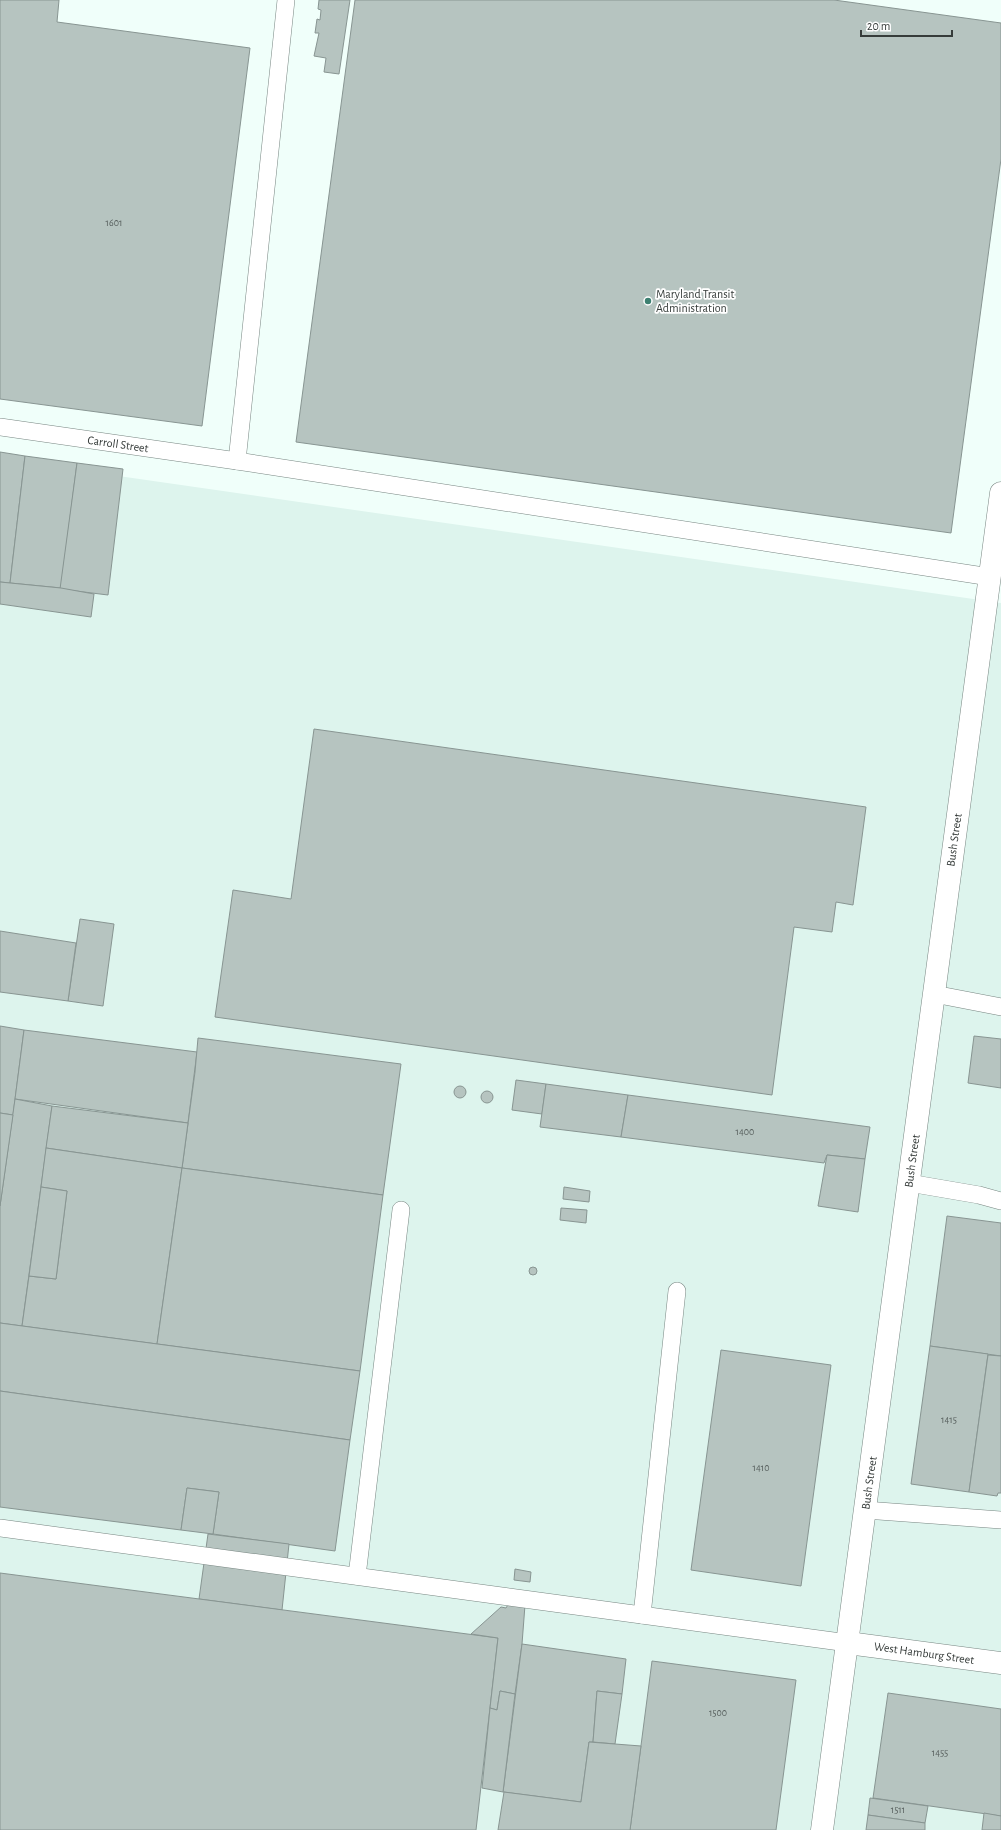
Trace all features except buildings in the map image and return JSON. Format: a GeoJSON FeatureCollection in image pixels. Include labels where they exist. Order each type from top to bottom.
{"type":"FeatureCollection","features":[{"type":"Feature","properties":{"kind":"street","name":"Bush Street"},"geometry":{"type":"LineString","coordinates":[[822,1830],[934,994],[995,578],[1001,493]]}},
{"type":"Feature","properties":{"kind":"street","name":"West Hamburg Street"},"geometry":{"type":"LineString","coordinates":[[848,1643],[1001,1663]]}},
{"type":"Feature","properties":{"kind":"lane"},"geometry":{"type":"LineString","coordinates":[[237,461],[286,0]]}},
{"type":"Feature","properties":{"kind":"lane","name":"Carroll Street"},"geometry":{"type":"LineString","coordinates":[[0,427],[237,461],[995,578]]}},
{"type":"Feature","properties":{"kind":"lane"},"geometry":{"type":"LineString","coordinates":[[934,994],[1001,1007]]}},
{"type":"Feature","properties":{"kind":"lane"},"geometry":{"type":"LineString","coordinates":[[909,1183],[979,1195],[1001,1201]]}},
{"type":"Feature","properties":{"kind":"lane"},"geometry":{"type":"LineString","coordinates":[[357,1576],[401,1210]]}},
{"type":"Feature","properties":{"kind":"lane"},"geometry":{"type":"LineString","coordinates":[[642,1615],[677,1291]]}},
{"type":"Feature","properties":{"kind":"lane"},"geometry":{"type":"LineString","coordinates":[[865,1510],[1001,1520]]}},
{"type":"Feature","properties":{"kind":"lane"},"geometry":{"type":"LineString","coordinates":[[0,1528],[848,1643]]}},
{"type":"Feature","properties":{"kind":"shaded area"},"geometry":{"type":"Polygon","coordinates":[[[0,459],[1001,603],[1001,1830],[0,1830],[0,459]]]}},
{"type":"Feature","properties":{"kind":"place","name":"Maryland Transit Administration"},"geometry":{"type":"Point","coordinates":[648,301]}}]}
